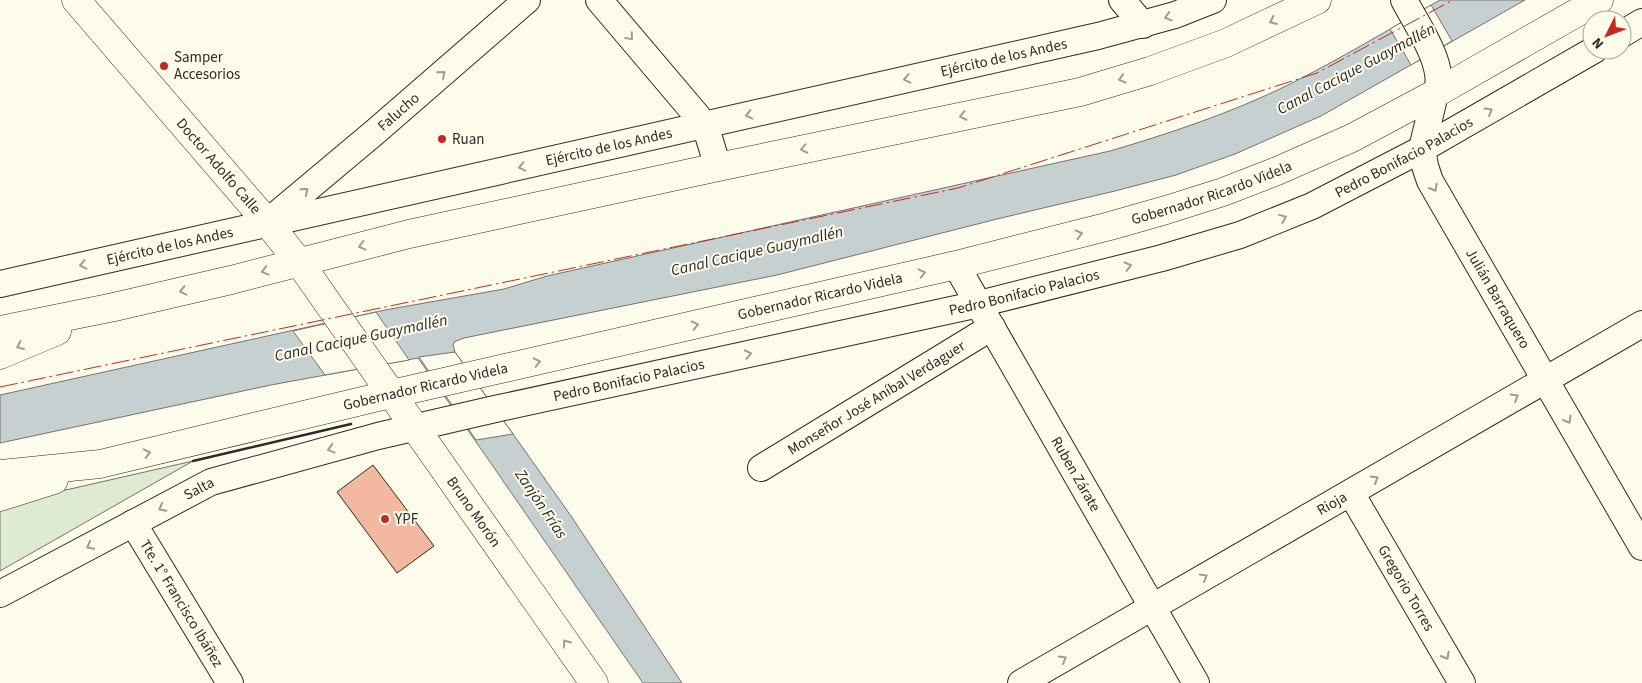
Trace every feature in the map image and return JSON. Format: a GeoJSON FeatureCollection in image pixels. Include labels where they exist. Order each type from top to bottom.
{"type":"FeatureCollection","features":[{"type":"Feature","properties":{"kind":"main road","name":"Doctor Adolfo Calle"},"geometry":{"type":"LineString","coordinates":[[76,0],[267,222],[299,262],[347,330]]}},
{"type":"Feature","properties":{"kind":"main road"},"geometry":{"type":"LineString","coordinates":[[0,330],[114,307],[231,280],[409,234],[718,167],[1080,92],[1150,71],[1226,43],[1317,0]]}},
{"type":"Feature","properties":{"kind":"main road","name":"Gobernador Ricardo Videla"},"geometry":{"type":"LineString","coordinates":[[0,474],[100,464],[391,394],[956,265],[1110,226],[1223,192],[1323,152],[1438,92],[1599,0]]}},
{"type":"Feature","properties":{"kind":"main road"},"geometry":{"type":"LineString","coordinates":[[0,355],[114,307]]}},
{"type":"Feature","properties":{"kind":"main road","name":"Bruno Morón"},"geometry":{"type":"LineString","coordinates":[[347,330],[594,683]]}},
{"type":"Feature","properties":{"kind":"main road"},"geometry":{"type":"LineString","coordinates":[[0,497],[100,464]]}},
{"type":"Feature","properties":{"kind":"street","name":"Falucho"},"geometry":{"type":"LineString","coordinates":[[267,222],[375,132],[527,0]]}},
{"type":"Feature","properties":{"kind":"street"},"geometry":{"type":"LineString","coordinates":[[599,0],[705,125],[718,167]]}},
{"type":"Feature","properties":{"kind":"street"},"geometry":{"type":"LineString","coordinates":[[1122,0],[1143,25]]}},
{"type":"Feature","properties":{"kind":"street","name":"Ejército de los Andes"},"geometry":{"type":"LineString","coordinates":[[0,284],[1143,25],[1213,0]]}},
{"type":"Feature","properties":{"kind":"street","name":"Julián Barraquero"},"geometry":{"type":"LineString","coordinates":[[1418,26],[1437,68],[1438,92],[1434,98],[1422,149],[1430,181],[1642,547]]}},
{"type":"Feature","properties":{"kind":"street","name":"Pedro Bonifacio Palacios"},"geometry":{"type":"LineString","coordinates":[[414,427],[979,304],[1162,258],[1240,235],[1312,206],[1422,149],[1582,57]]}},
{"type":"Feature","properties":{"kind":"street","name":"Ruben Zárate"},"geometry":{"type":"LineString","coordinates":[[956,265],[1196,683]]}},
{"type":"Feature","properties":{"kind":"street","name":"Rioja"},"geometry":{"type":"LineString","coordinates":[[1021,683],[1642,324]]}},
{"type":"Feature","properties":{"kind":"street","name":"Monseñor José Aníbal Verdaguer"},"geometry":{"type":"LineString","coordinates":[[762,468],[992,327]]}},
{"type":"Feature","properties":{"kind":"street","name":"Salta"},"geometry":{"type":"LineString","coordinates":[[0,594],[211,482],[414,427]]}},
{"type":"Feature","properties":{"kind":"street","name":"Gregorio Torres"},"geometry":{"type":"LineString","coordinates":[[1350,493],[1462,683]]}},
{"type":"Feature","properties":{"kind":"street","name":"Tte. 1° Francisco Ibáñez"},"geometry":{"type":"LineString","coordinates":[[133,523],[230,683]]}},
{"type":"Feature","properties":{"kind":"green space"},"geometry":{"type":"Polygon","coordinates":[[[193,461],[0,571],[0,505],[193,461]]]}},
{"type":"Feature","properties":{"kind":"water"},"geometry":{"type":"Polygon","coordinates":[[[1440,0],[1525,0],[1321,116],[1235,154],[1176,175],[777,275],[464,338],[454,342],[455,352],[571,516],[682,683],[643,683],[418,358],[271,385],[0,443],[0,395],[385,310],[504,289],[547,276],[1110,151],[1133,144],[1178,130],[1245,105],[1288,85],[1365,44],[1440,0]]]}},
{"type":"Feature","properties":{"kind":"pier"},"geometry":{"type":"Polygon","coordinates":[[[1431,5],[1452,41],[1411,65],[1390,29],[1431,5]]]}},
{"type":"Feature","properties":{"kind":"pier"},"geometry":{"type":"Polygon","coordinates":[[[376,312],[409,360],[325,375],[293,331],[376,312]]]}},
{"type":"Feature","properties":{"kind":"pier"},"geometry":{"type":"Polygon","coordinates":[[[455,352],[513,434],[476,440],[419,357],[455,352]]]}},
{"type":"Feature","properties":{"kind":"building","name":"YPF"},"geometry":{"type":"Polygon","coordinates":[[[373,465],[434,546],[397,573],[337,492],[373,465]]]}},
{"type":"Feature","properties":{"kind":"wall"},"geometry":{"type":"LineString","coordinates":[[193,461],[351,424]]}},
{"type":"Feature","properties":{"kind":"power"},"geometry":{"type":"LineString","coordinates":[[0,387],[958,188],[1317,73],[1453,0]]}},
{"type":"Feature","properties":{"kind":"place","name":"Samper Accesorios"},"geometry":{"type":"Point","coordinates":[164,66]}},
{"type":"Feature","properties":{"kind":"place","name":"Ruan"},"geometry":{"type":"Point","coordinates":[442,139]}},
{"type":"Feature","properties":{"kind":"place","name":"YPF"},"geometry":{"type":"Point","coordinates":[385,519]}},
{"type":"Feature","properties":{"kind":"water label","name":"Canal Cacique Guaymallén"},"geometry":{"type":"Point","coordinates":[1356,69]}},
{"type":"Feature","properties":{"kind":"water label","name":"Canal Cacique Guaymallén"},"geometry":{"type":"Point","coordinates":[757,251]}},
{"type":"Feature","properties":{"kind":"water label","name":"Canal Cacique Guaymallén"},"geometry":{"type":"Point","coordinates":[361,338]}},
{"type":"Feature","properties":{"kind":"water label","name":"Zanjón Frías"},"geometry":{"type":"Point","coordinates":[541,504]}}]}
